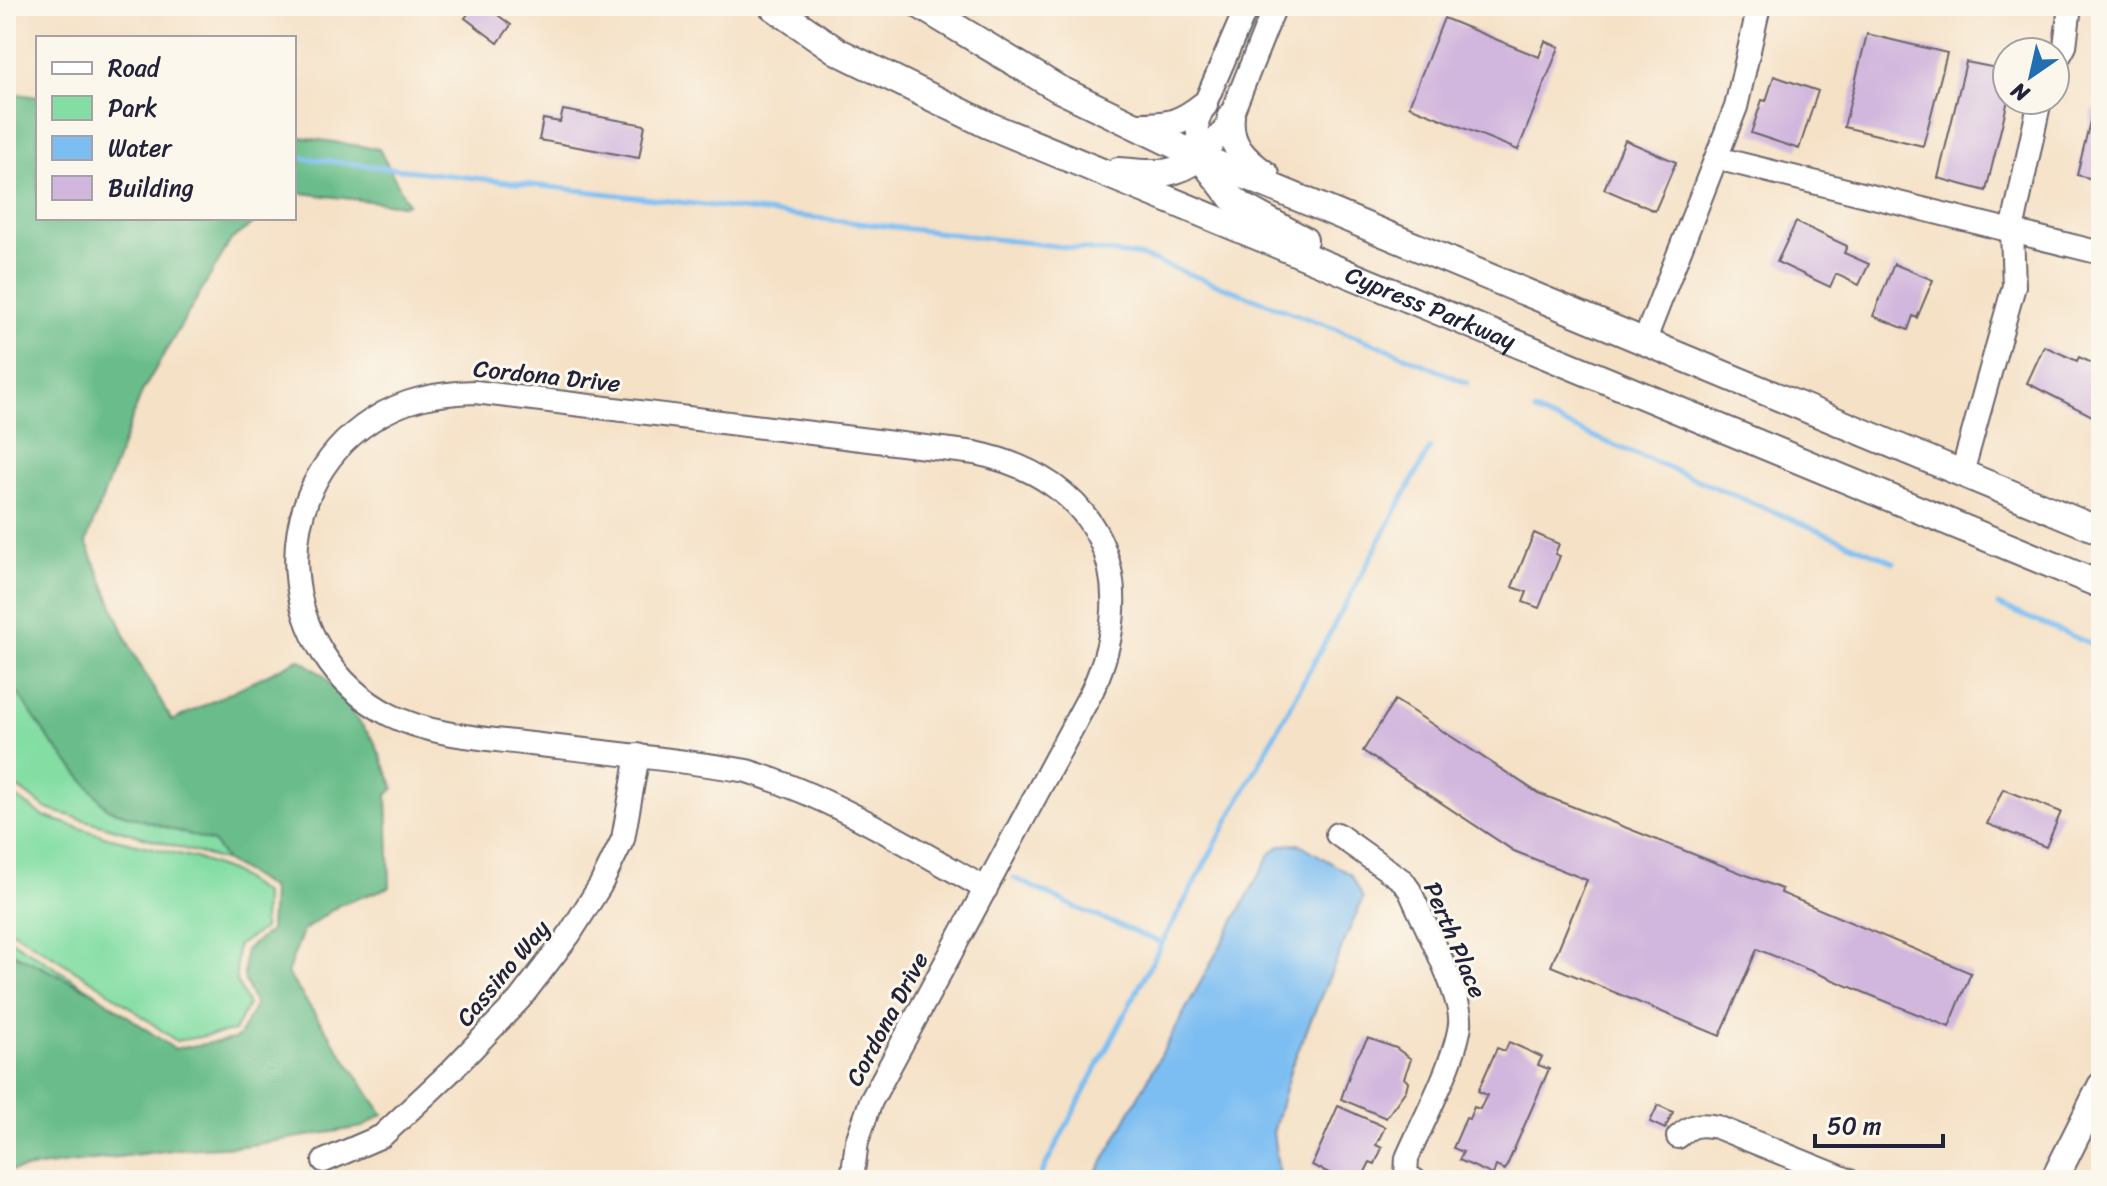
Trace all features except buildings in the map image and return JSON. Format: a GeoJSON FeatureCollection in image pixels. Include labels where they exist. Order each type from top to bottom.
{"type":"FeatureCollection","features":[{"type":"Feature","properties":{"kind":"main road","name":"Cypress Parkway"},"geometry":{"type":"LineString","coordinates":[[772,6],[837,51],[988,125],[2101,585]]}},
{"type":"Feature","properties":{"kind":"main road"},"geometry":{"type":"LineString","coordinates":[[921,6],[1057,88],[1200,157],[2101,531]]}},
{"type":"Feature","properties":{"kind":"main road"},"geometry":{"type":"LineString","coordinates":[[1136,126],[1169,126],[1188,118],[1204,105]]}},
{"type":"Feature","properties":{"kind":"main road"},"geometry":{"type":"LineString","coordinates":[[1231,116],[1229,132],[1236,150],[1287,193]]}},
{"type":"Feature","properties":{"kind":"main road"},"geometry":{"type":"LineString","coordinates":[[1094,169],[1164,174],[1183,169],[1200,157]]}},
{"type":"Feature","properties":{"kind":"main road"},"geometry":{"type":"LineString","coordinates":[[1200,157],[1232,198],[1259,217],[1320,247],[1336,269]]}},
{"type":"Feature","properties":{"kind":"main road"},"geometry":{"type":"LineString","coordinates":[[2054,1180],[2101,1086]]}},
{"type":"Feature","properties":{"kind":"street"},"geometry":{"type":"LineString","coordinates":[[1200,157],[1197,122],[1247,6]]}},
{"type":"Feature","properties":{"kind":"street"},"geometry":{"type":"LineString","coordinates":[[1200,157],[1224,130],[1231,116],[1275,6]]}},
{"type":"Feature","properties":{"kind":"street"},"geometry":{"type":"LineString","coordinates":[[1644,342],[1736,107],[1759,6]]}},
{"type":"Feature","properties":{"kind":"street"},"geometry":{"type":"LineString","coordinates":[[2066,36],[2070,6]]}},
{"type":"Feature","properties":{"kind":"street"},"geometry":{"type":"LineString","coordinates":[[1962,473],[2014,286],[2012,231],[2037,116]]}},
{"type":"Feature","properties":{"kind":"street"},"geometry":{"type":"LineString","coordinates":[[1716,158],[2101,253]]}},
{"type":"Feature","properties":{"kind":"street","name":"Cordona Drive"},"geometry":{"type":"LineString","coordinates":[[852,1180],[857,1141],[871,1101],[986,889],[1092,691],[1102,669],[1113,628],[1114,586],[1103,548],[1086,518],[1054,485],[1020,466],[975,453],[475,392],[445,393],[413,400],[370,421],[329,460],[310,493],[299,524],[295,564],[300,600],[313,638],[345,683],[368,702],[391,716],[433,729],[747,771],[782,782],[910,846],[986,889]]}},
{"type":"Feature","properties":{"kind":"street","name":"Cassino Way"},"geometry":{"type":"LineString","coordinates":[[324,1161],[382,1136],[519,1000],[569,935],[600,886],[623,839],[638,755]]}},
{"type":"Feature","properties":{"kind":"street","name":"Perth Place"},"geometry":{"type":"LineString","coordinates":[[1337,834],[1403,881],[1455,995],[1461,1022],[1454,1050],[1407,1158],[1406,1175],[1415,1180]]}},
{"type":"Feature","properties":{"kind":"street"},"geometry":{"type":"LineString","coordinates":[[1678,1137],[1689,1127],[1701,1124],[1717,1127],[1848,1180]]}},
{"type":"Feature","properties":{"kind":"green space"},"geometry":{"type":"Polygon","coordinates":[[[6,92],[36,97],[36,220],[257,220],[231,240],[142,392],[86,542],[131,649],[172,721],[299,659],[323,675],[374,741],[394,788],[387,795],[390,887],[339,905],[303,931],[287,973],[383,1114],[363,1127],[244,1146],[180,1149],[6,1171],[6,950],[95,993],[174,1049],[234,1039],[239,1036],[255,1006],[244,978],[245,950],[270,931],[272,893],[269,887],[226,861],[213,842],[108,809],[50,741],[11,683],[6,681],[6,92]]]}},
{"type":"Feature","properties":{"kind":"green space"},"geometry":{"type":"Polygon","coordinates":[[[296,136],[379,149],[408,204],[296,192],[296,136]]]}},
{"type":"Feature","properties":{"kind":"green space"},"geometry":{"type":"Polygon","coordinates":[[[6,681],[11,683],[107,809],[213,842],[226,861],[47,809],[6,779],[6,681]]]}},
{"type":"Feature","properties":{"kind":"green space"},"geometry":{"type":"Polygon","coordinates":[[[6,790],[43,816],[107,837],[195,858],[232,872],[264,894],[263,929],[237,946],[236,980],[248,1005],[234,1031],[176,1041],[105,989],[6,927],[6,790]]]}},
{"type":"Feature","properties":{"kind":"green space"},"geometry":{"type":"Polygon","coordinates":[[[6,937],[95,993],[6,950],[6,937]]]}},
{"type":"Feature","properties":{"kind":"water"},"geometry":{"type":"Polygon","coordinates":[[[1300,844],[1351,875],[1363,898],[1291,1067],[1273,1133],[1280,1180],[1093,1180],[1272,851],[1283,845],[1300,844]]]}},
{"type":"Feature","properties":{"kind":"waterway"},"geometry":{"type":"LineString","coordinates":[[296,157],[1141,256],[1386,348],[1467,383]]}},
{"type":"Feature","properties":{"kind":"waterway"},"geometry":{"type":"LineString","coordinates":[[1535,412],[1894,562]]}},
{"type":"Feature","properties":{"kind":"waterway"},"geometry":{"type":"LineString","coordinates":[[1038,1180],[1162,943],[1430,448]]}},
{"type":"Feature","properties":{"kind":"waterway"},"geometry":{"type":"LineString","coordinates":[[1998,605],[2101,648]]}},
{"type":"Feature","properties":{"kind":"waterway"},"geometry":{"type":"LineString","coordinates":[[1014,878],[1162,943]]}}]}
